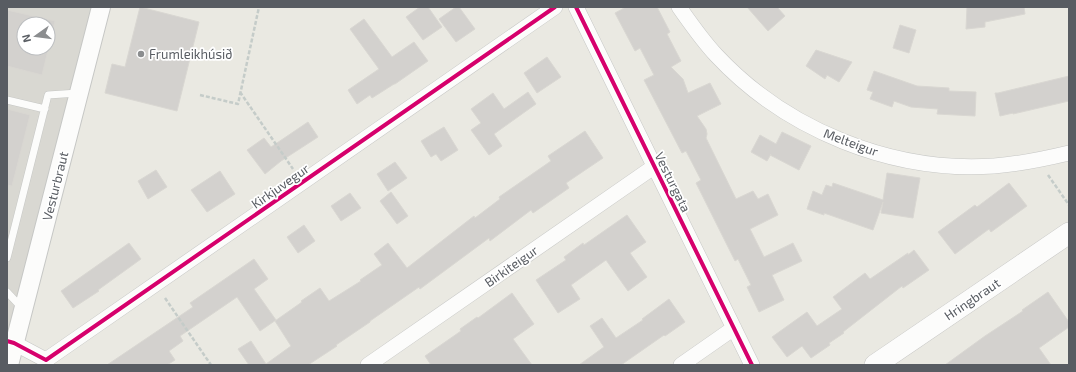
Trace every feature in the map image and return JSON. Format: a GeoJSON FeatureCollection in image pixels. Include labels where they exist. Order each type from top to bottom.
{"type":"FeatureCollection","features":[{"type":"Feature","properties":{"kind":"main road","name":"Hringbraut"},"geometry":{"type":"LineString","coordinates":[[875,365],[1069,233]]}},
{"type":"Feature","properties":{"kind":"street","name":"Vesturbraut"},"geometry":{"type":"LineString","coordinates":[[9,365],[11,342],[23,310],[101,7]]}},
{"type":"Feature","properties":{"kind":"street","name":"Kirkjuvegur"},"geometry":{"type":"LineString","coordinates":[[11,342],[46,360],[555,7]]}},
{"type":"Feature","properties":{"kind":"street","name":"Vesturgata"},"geometry":{"type":"LineString","coordinates":[[576,7],[752,365]]}},
{"type":"Feature","properties":{"kind":"street","name":"Melteigur"},"geometry":{"type":"LineString","coordinates":[[679,7],[716,55],[762,96],[815,129],[843,141],[902,159],[932,164],[963,166],[994,166],[1038,160],[1069,153]]}},
{"type":"Feature","properties":{"kind":"street","name":"Birkiteigur"},"geometry":{"type":"LineString","coordinates":[[368,365],[655,166]]}},
{"type":"Feature","properties":{"kind":"street"},"geometry":{"type":"LineString","coordinates":[[681,365],[734,328]]}},
{"type":"Feature","properties":{"kind":"lane"},"geometry":{"type":"LineString","coordinates":[[7,258],[48,95],[79,92]]}},
{"type":"Feature","properties":{"kind":"lane"},"geometry":{"type":"LineString","coordinates":[[7,100],[45,109]]}},
{"type":"Feature","properties":{"kind":"lane"},"geometry":{"type":"LineString","coordinates":[[7,292],[23,310]]}},
{"type":"Feature","properties":{"kind":"path"},"geometry":{"type":"LineString","coordinates":[[200,95],[238,104],[259,7]]}},
{"type":"Feature","properties":{"kind":"path"},"geometry":{"type":"LineString","coordinates":[[240,92],[303,182]]}},
{"type":"Feature","properties":{"kind":"path"},"geometry":{"type":"LineString","coordinates":[[1038,160],[1069,205]]}},
{"type":"Feature","properties":{"kind":"path"},"geometry":{"type":"LineString","coordinates":[[156,284],[211,365]]}},
{"type":"Feature","properties":{"kind":"shaded area"},"geometry":{"type":"Polygon","coordinates":[[[7,7],[100,7],[7,365],[7,7]]]}},
{"type":"Feature","properties":{"kind":"building"},"geometry":{"type":"Polygon","coordinates":[[[140,7],[199,22],[177,111],[105,93],[112,64],[125,67],[140,7]]]}},
{"type":"Feature","properties":{"kind":"building"},"geometry":{"type":"Polygon","coordinates":[[[420,7],[428,7],[442,27],[423,40],[406,17],[420,7]]]}},
{"type":"Feature","properties":{"kind":"building"},"geometry":{"type":"Polygon","coordinates":[[[456,7],[459,7],[475,29],[456,42],[439,19],[456,7]]]}},
{"type":"Feature","properties":{"kind":"building"},"geometry":{"type":"Polygon","coordinates":[[[626,7],[657,7],[670,32],[667,34],[681,61],[671,67],[683,79],[688,93],[710,83],[721,104],[697,116],[706,129],[706,138],[736,199],[753,191],[758,199],[768,194],[778,215],[750,229],[764,257],[793,243],[802,261],[772,275],[784,300],[759,312],[747,287],[751,285],[738,259],[735,261],[696,183],[701,180],[686,151],[682,153],[644,80],[654,75],[640,48],[635,51],[615,13],[626,7]]]}},
{"type":"Feature","properties":{"kind":"building"},"geometry":{"type":"Polygon","coordinates":[[[747,7],[777,7],[785,16],[768,31],[747,7]]]}},
{"type":"Feature","properties":{"kind":"building"},"geometry":{"type":"Polygon","coordinates":[[[967,7],[1024,7],[1025,14],[985,22],[985,27],[966,29],[967,7]]]}},
{"type":"Feature","properties":{"kind":"building"},"geometry":{"type":"Polygon","coordinates":[[[7,10],[33,16],[16,16],[16,56],[47,56],[42,75],[7,66],[7,10]]]}},
{"type":"Feature","properties":{"kind":"building"},"geometry":{"type":"Polygon","coordinates":[[[364,19],[392,57],[414,42],[428,61],[372,98],[370,95],[357,104],[348,90],[379,69],[350,29],[364,19]]]}},
{"type":"Feature","properties":{"kind":"building"},"geometry":{"type":"Polygon","coordinates":[[[900,25],[916,30],[909,53],[893,48],[900,25]]]}},
{"type":"Feature","properties":{"kind":"building"},"geometry":{"type":"Polygon","coordinates":[[[816,50],[852,62],[839,82],[827,75],[825,79],[806,66],[816,50]]]}},
{"type":"Feature","properties":{"kind":"building"},"geometry":{"type":"Polygon","coordinates":[[[547,57],[561,77],[537,93],[524,73],[547,57]]]}},
{"type":"Feature","properties":{"kind":"building"},"geometry":{"type":"Polygon","coordinates":[[[874,71],[917,86],[949,88],[949,91],[976,92],[975,116],[937,114],[938,109],[911,107],[894,101],[892,107],[870,99],[873,92],[867,90],[874,71]]]}},
{"type":"Feature","properties":{"kind":"building"},"geometry":{"type":"Polygon","coordinates":[[[1069,76],[1069,101],[1000,116],[995,93],[1069,76]]]}},
{"type":"Feature","properties":{"kind":"building"},"geometry":{"type":"Polygon","coordinates":[[[528,92],[536,104],[494,134],[502,146],[489,155],[471,130],[481,123],[471,109],[493,93],[504,109],[528,92]]]}},
{"type":"Feature","properties":{"kind":"building"},"geometry":{"type":"Polygon","coordinates":[[[7,109],[30,115],[12,186],[7,185],[7,109]]]}},
{"type":"Feature","properties":{"kind":"building"},"geometry":{"type":"Polygon","coordinates":[[[308,122],[318,137],[281,161],[265,174],[247,150],[264,138],[271,147],[308,122]]]}},
{"type":"Feature","properties":{"kind":"building"},"geometry":{"type":"Polygon","coordinates":[[[444,127],[458,150],[441,161],[436,154],[431,157],[421,141],[444,127]]]}},
{"type":"Feature","properties":{"kind":"building"},"geometry":{"type":"Polygon","coordinates":[[[585,131],[603,158],[566,183],[569,188],[533,213],[531,210],[490,241],[489,238],[420,289],[419,287],[308,365],[249,365],[238,349],[251,341],[266,364],[291,346],[275,321],[302,302],[301,301],[320,288],[329,301],[361,281],[360,280],[382,265],[374,254],[388,243],[407,268],[474,216],[475,218],[500,199],[499,197],[551,161],[548,156],[585,131]]]}},
{"type":"Feature","properties":{"kind":"building"},"geometry":{"type":"Polygon","coordinates":[[[782,132],[811,146],[799,170],[770,155],[767,161],[751,152],[760,135],[776,144],[782,132]]]}},
{"type":"Feature","properties":{"kind":"building"},"geometry":{"type":"Polygon","coordinates":[[[395,162],[407,178],[388,191],[377,174],[395,162]]]}},
{"type":"Feature","properties":{"kind":"building"},"geometry":{"type":"Polygon","coordinates":[[[156,170],[167,187],[148,199],[138,181],[156,170]]]}},
{"type":"Feature","properties":{"kind":"building"},"geometry":{"type":"Polygon","coordinates":[[[220,171],[235,194],[207,212],[191,190],[220,171]]]}},
{"type":"Feature","properties":{"kind":"building"},"geometry":{"type":"Polygon","coordinates":[[[887,173],[920,178],[913,218],[881,213],[883,202],[873,230],[824,213],[824,215],[807,209],[813,191],[822,195],[826,185],[832,187],[833,183],[883,200],[887,173]]]}},
{"type":"Feature","properties":{"kind":"building"},"geometry":{"type":"Polygon","coordinates":[[[1009,183],[1027,206],[991,232],[989,229],[955,254],[938,232],[975,205],[977,207],[1009,183]]]}},
{"type":"Feature","properties":{"kind":"building"},"geometry":{"type":"Polygon","coordinates":[[[391,192],[408,216],[397,224],[380,201],[391,192]]]}},
{"type":"Feature","properties":{"kind":"building"},"geometry":{"type":"Polygon","coordinates":[[[350,193],[361,208],[341,221],[331,206],[350,193]]]}},
{"type":"Feature","properties":{"kind":"building"},"geometry":{"type":"Polygon","coordinates":[[[627,215],[646,242],[630,253],[647,277],[628,291],[606,260],[571,285],[580,299],[558,313],[536,280],[566,260],[564,257],[583,243],[584,245],[627,215]]]}},
{"type":"Feature","properties":{"kind":"building"},"geometry":{"type":"Polygon","coordinates":[[[304,225],[315,241],[298,253],[287,237],[304,225]]]}},
{"type":"Feature","properties":{"kind":"building"},"geometry":{"type":"Polygon","coordinates":[[[129,243],[141,259],[98,290],[99,291],[73,308],[61,291],[129,243]]]}},
{"type":"Feature","properties":{"kind":"building"},"geometry":{"type":"Polygon","coordinates":[[[914,250],[929,270],[903,288],[902,286],[843,332],[844,333],[829,343],[830,345],[811,358],[802,346],[787,357],[772,337],[807,312],[817,326],[842,309],[833,297],[865,273],[870,279],[914,250]]]}},
{"type":"Feature","properties":{"kind":"building"},"geometry":{"type":"Polygon","coordinates":[[[254,259],[268,279],[254,289],[276,320],[260,331],[237,297],[180,336],[183,341],[169,351],[175,360],[167,365],[107,365],[193,307],[190,303],[254,259]]]}},
{"type":"Feature","properties":{"kind":"building"},"geometry":{"type":"Polygon","coordinates":[[[1048,292],[1069,322],[1069,327],[1039,348],[1051,365],[945,365],[1023,311],[1022,310],[1048,292]]]}},
{"type":"Feature","properties":{"kind":"building"},"geometry":{"type":"Polygon","coordinates":[[[512,293],[534,324],[513,339],[532,365],[431,365],[425,356],[461,331],[460,329],[477,317],[478,318],[512,293]]]}},
{"type":"Feature","properties":{"kind":"building"},"geometry":{"type":"Polygon","coordinates":[[[669,299],[685,322],[621,365],[579,365],[604,347],[590,326],[602,318],[616,338],[643,320],[642,319],[669,299]]]}},
{"type":"Feature","properties":{"kind":"cycle path"},"geometry":{"type":"LineString","coordinates":[[7,341],[14,343],[46,360],[555,7]]}},
{"type":"Feature","properties":{"kind":"cycle path"},"geometry":{"type":"LineString","coordinates":[[576,7],[752,365]]}},
{"type":"Feature","properties":{"kind":"place","name":"Frumleikhúsið"},"geometry":{"type":"Point","coordinates":[141,54]}}]}
